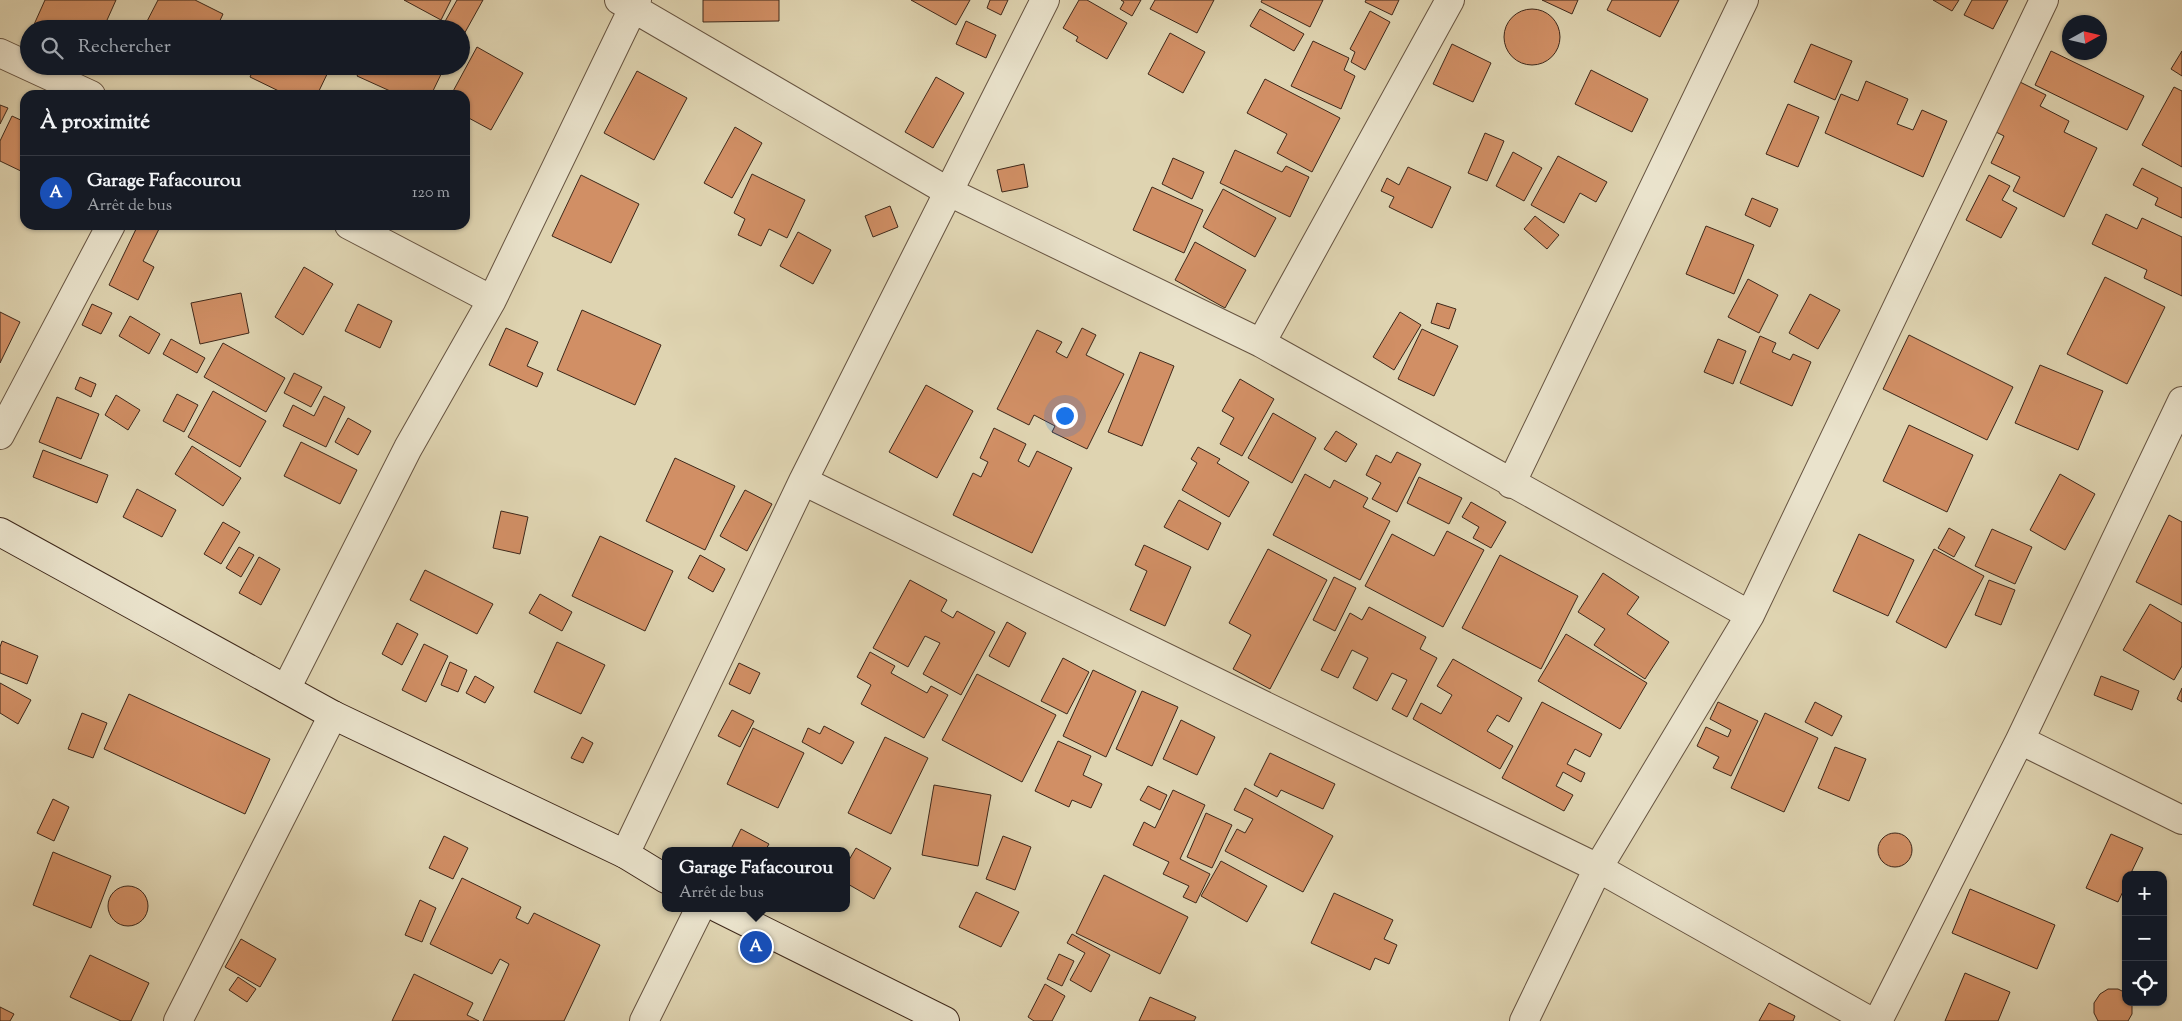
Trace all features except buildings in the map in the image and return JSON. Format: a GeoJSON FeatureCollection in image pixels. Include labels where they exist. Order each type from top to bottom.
{"type":"FeatureCollection","features":[{"type":"Feature","properties":{"kind":"street"},"geometry":{"type":"LineString","coordinates":[[624,854],[803,481],[1045,0]]}},
{"type":"Feature","properties":{"kind":"street"},"geometry":{"type":"LineString","coordinates":[[1261,343],[1450,0]]}},
{"type":"Feature","properties":{"kind":"street"},"geometry":{"type":"LineString","coordinates":[[1511,484],[1744,0]]}},
{"type":"Feature","properties":{"kind":"street"},"geometry":{"type":"LineString","coordinates":[[1524,1021],[1598,868],[1750,615],[2044,0]]}},
{"type":"Feature","properties":{"kind":"street"},"geometry":{"type":"LineString","coordinates":[[286,689],[408,448],[492,300],[630,2],[949,192],[1261,343],[1511,484],[1750,615]]}},
{"type":"Feature","properties":{"kind":"street"},"geometry":{"type":"LineString","coordinates":[[0,53],[20,62]]}},
{"type":"Feature","properties":{"kind":"street"},"geometry":{"type":"LineString","coordinates":[[48,75],[80,90]]}},
{"type":"Feature","properties":{"kind":"street"},"geometry":{"type":"LineString","coordinates":[[0,435],[108,230]]}},
{"type":"Feature","properties":{"kind":"street"},"geometry":{"type":"LineString","coordinates":[[359,230],[492,300]]}},
{"type":"Feature","properties":{"kind":"street"},"geometry":{"type":"LineString","coordinates":[[1878,1021],[2020,740],[2179,416]]}},
{"type":"Feature","properties":{"kind":"street"},"geometry":{"type":"LineString","coordinates":[[803,481],[1598,868],[1870,1021]]}},
{"type":"Feature","properties":{"kind":"street"},"geometry":{"type":"LineString","coordinates":[[0,532],[333,715],[624,854],[662,877]]}},
{"type":"Feature","properties":{"kind":"street"},"geometry":{"type":"LineString","coordinates":[[178,1021],[333,715]]}},
{"type":"Feature","properties":{"kind":"street"},"geometry":{"type":"LineString","coordinates":[[2020,740],[2182,820]]}},
{"type":"Feature","properties":{"kind":"street"},"geometry":{"type":"LineString","coordinates":[[644,1021],[698,912]]}},
{"type":"Feature","properties":{"kind":"street"},"geometry":{"type":"LineString","coordinates":[[726,912],[945,1021]]}},
{"type":"Feature","properties":{"kind":"place","name":"Garage Fafacourou"},"geometry":{"type":"Point","coordinates":[756,947]}}]}
